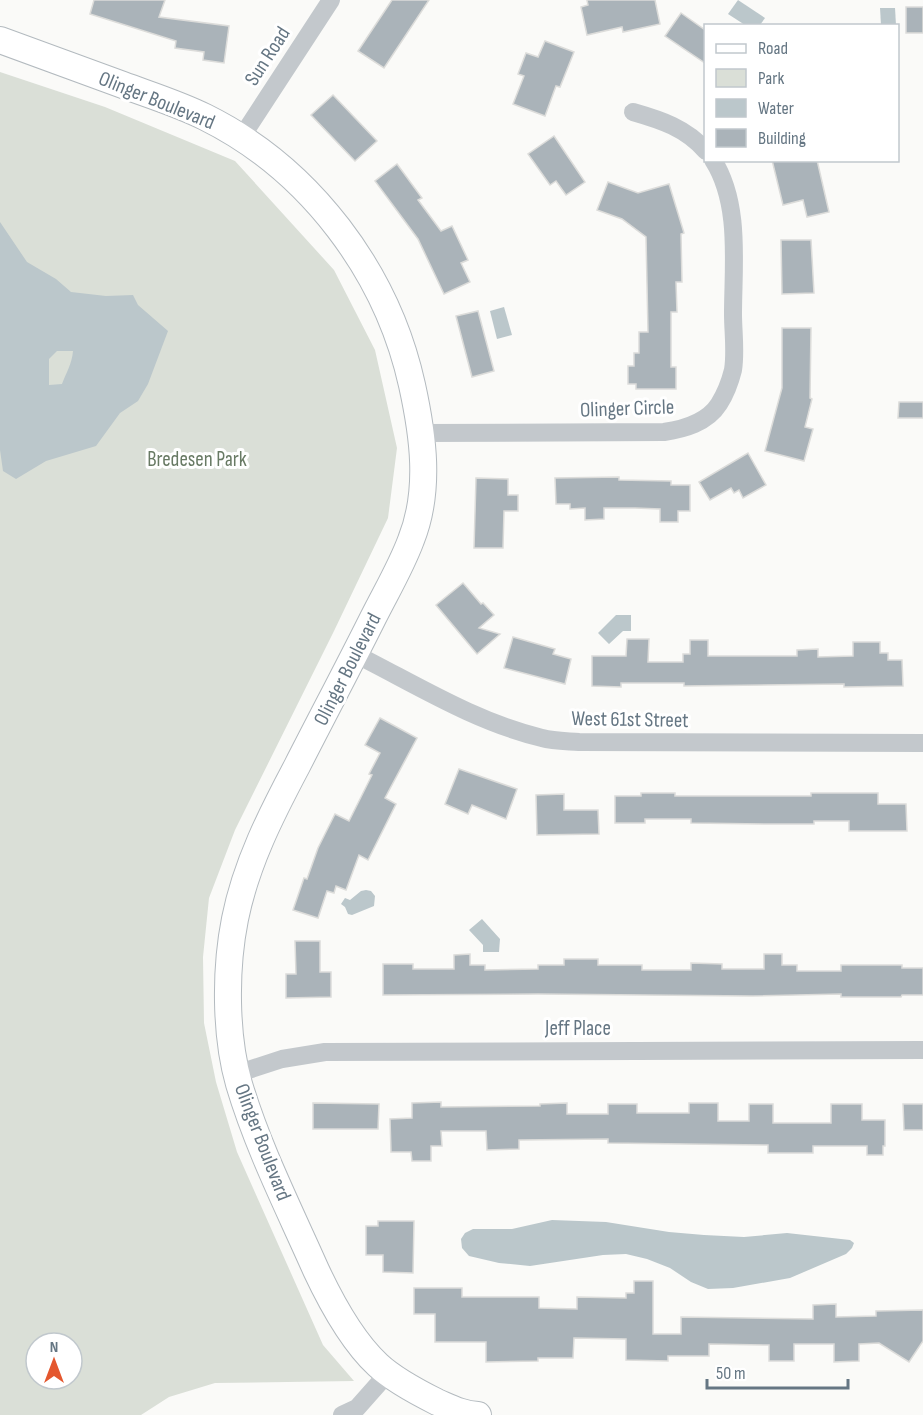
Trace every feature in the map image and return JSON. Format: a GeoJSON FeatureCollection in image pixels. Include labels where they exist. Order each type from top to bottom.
{"type":"FeatureCollection","features":[{"type":"Feature","properties":{"kind":"street","name":"Sun Road"},"geometry":{"type":"LineString","coordinates":[[241,138],[331,0]]}},
{"type":"Feature","properties":{"kind":"street","name":"Olinger Boulevard"},"geometry":{"type":"LineString","coordinates":[[0,40],[204,116],[241,138],[292,177],[330,217],[362,261],[388,308],[406,359],[422,433],[423,453],[422,495],[413,535],[355,654],[268,820],[248,870],[234,921],[229,974],[229,1028],[236,1074],[255,1131],[321,1280],[352,1334],[379,1366],[419,1393],[463,1414],[478,1415]]}},
{"type":"Feature","properties":{"kind":"street"},"geometry":{"type":"LineString","coordinates":[[633,112],[657,118],[681,128],[704,150]]}},
{"type":"Feature","properties":{"kind":"street","name":"Olinger Circle"},"geometry":{"type":"LineString","coordinates":[[422,433],[664,432],[684,429],[703,420],[718,406],[728,387],[733,367],[732,219],[726,190],[714,162]]}},
{"type":"Feature","properties":{"kind":"street","name":"West 61st Street"},"geometry":{"type":"LineString","coordinates":[[355,654],[478,716],[544,739],[579,742],[923,743]]}},
{"type":"Feature","properties":{"kind":"street","name":"Jeff Place"},"geometry":{"type":"LineString","coordinates":[[236,1074],[282,1059],[325,1052],[923,1050]]}},
{"type":"Feature","properties":{"kind":"street"},"geometry":{"type":"LineString","coordinates":[[342,1415],[357,1408],[388,1372]]}},
{"type":"Feature","properties":{"kind":"green space","name":"Bredesen Park"},"geometry":{"type":"Polygon","coordinates":[[[0,72],[105,107],[235,161],[334,270],[375,350],[397,448],[388,518],[235,830],[209,898],[203,957],[204,1023],[216,1082],[237,1152],[323,1345],[354,1381],[215,1383],[169,1397],[141,1415],[0,1415],[0,72]]]}},
{"type":"Feature","properties":{"kind":"water"},"geometry":{"type":"Polygon","coordinates":[[[738,0],[765,18],[761,24],[743,24],[728,14],[738,0]]]}},
{"type":"Feature","properties":{"kind":"water"},"geometry":{"type":"Polygon","coordinates":[[[880,8],[895,8],[896,24],[881,24],[880,8]]]}},
{"type":"Feature","properties":{"kind":"water"},"geometry":{"type":"Polygon","coordinates":[[[0,222],[27,262],[56,279],[71,292],[106,296],[133,295],[138,305],[168,331],[148,384],[138,401],[120,413],[96,446],[46,461],[16,479],[3,471],[0,450],[0,222]],[[57,351],[49,359],[49,385],[62,384],[73,351],[57,351]]]}},
{"type":"Feature","properties":{"kind":"water"},"geometry":{"type":"Polygon","coordinates":[[[504,307],[512,335],[497,339],[490,311],[504,307]]]}},
{"type":"Feature","properties":{"kind":"water"},"geometry":{"type":"Polygon","coordinates":[[[616,615],[631,615],[631,631],[623,631],[609,644],[598,633],[616,615]]]}},
{"type":"Feature","properties":{"kind":"water"},"geometry":{"type":"Polygon","coordinates":[[[361,891],[371,891],[375,896],[374,906],[352,915],[348,914],[341,904],[345,898],[350,900],[361,891]]]}},
{"type":"Feature","properties":{"kind":"water"},"geometry":{"type":"Polygon","coordinates":[[[482,919],[500,939],[499,952],[483,952],[483,945],[469,930],[482,919]]]}},
{"type":"Feature","properties":{"kind":"water"},"geometry":{"type":"Polygon","coordinates":[[[552,1220],[606,1222],[704,1235],[744,1237],[787,1233],[850,1240],[854,1243],[846,1254],[790,1278],[733,1288],[708,1289],[691,1282],[670,1268],[626,1254],[603,1255],[530,1266],[499,1263],[469,1256],[462,1248],[461,1239],[465,1233],[473,1229],[512,1229],[552,1220]]]}},
{"type":"Feature","properties":{"kind":"building"},"geometry":{"type":"Polygon","coordinates":[[[94,0],[165,0],[159,17],[229,26],[224,63],[203,60],[204,52],[175,48],[176,41],[90,14],[94,0]]]}},
{"type":"Feature","properties":{"kind":"building"},"geometry":{"type":"Polygon","coordinates":[[[392,0],[429,0],[384,68],[358,51],[392,0]]]}},
{"type":"Feature","properties":{"kind":"building"},"geometry":{"type":"Polygon","coordinates":[[[587,0],[655,0],[660,24],[623,32],[622,27],[587,35],[581,7],[588,5],[587,0]]]}},
{"type":"Feature","properties":{"kind":"building"},"geometry":{"type":"Polygon","coordinates":[[[906,7],[923,7],[923,33],[906,33],[906,7]]]}},
{"type":"Feature","properties":{"kind":"building"},"geometry":{"type":"Polygon","coordinates":[[[681,13],[704,29],[704,62],[665,36],[681,13]]]}},
{"type":"Feature","properties":{"kind":"building"},"geometry":{"type":"Polygon","coordinates":[[[545,41],[574,52],[560,87],[556,86],[545,116],[513,104],[524,76],[518,74],[526,53],[538,57],[545,41]]]}},
{"type":"Feature","properties":{"kind":"building"},"geometry":{"type":"Polygon","coordinates":[[[333,95],[377,141],[355,161],[311,115],[333,95]]]}},
{"type":"Feature","properties":{"kind":"building"},"geometry":{"type":"Polygon","coordinates":[[[554,136],[585,182],[566,195],[556,181],[550,185],[528,154],[554,136]]]}},
{"type":"Feature","properties":{"kind":"building"},"geometry":{"type":"Polygon","coordinates":[[[772,162],[817,162],[829,212],[807,217],[803,200],[783,205],[772,162]]]}},
{"type":"Feature","properties":{"kind":"building"},"geometry":{"type":"Polygon","coordinates":[[[397,164],[422,198],[418,200],[441,231],[452,226],[468,260],[461,263],[470,282],[444,294],[418,239],[375,181],[397,164]]]}},
{"type":"Feature","properties":{"kind":"building"},"geometry":{"type":"Polygon","coordinates":[[[608,182],[638,193],[669,184],[684,233],[681,234],[682,282],[676,282],[677,312],[671,312],[671,367],[676,367],[676,389],[636,389],[636,384],[628,384],[628,366],[634,366],[634,353],[639,353],[639,332],[648,332],[646,237],[622,219],[597,210],[608,182]]]}},
{"type":"Feature","properties":{"kind":"building"},"geometry":{"type":"Polygon","coordinates":[[[781,240],[811,240],[814,293],[782,294],[781,240]]]}},
{"type":"Feature","properties":{"kind":"building"},"geometry":{"type":"Polygon","coordinates":[[[478,311],[494,371],[472,377],[456,316],[478,311]]]}},
{"type":"Feature","properties":{"kind":"building"},"geometry":{"type":"Polygon","coordinates":[[[782,328],[811,328],[810,398],[812,399],[805,427],[813,429],[804,461],[765,451],[782,388],[782,328]]]}},
{"type":"Feature","properties":{"kind":"building"},"geometry":{"type":"Polygon","coordinates":[[[899,402],[923,402],[923,418],[898,418],[899,402]]]}},
{"type":"Feature","properties":{"kind":"building"},"geometry":{"type":"Polygon","coordinates":[[[748,453],[766,485],[743,498],[739,490],[734,493],[731,488],[710,500],[699,482],[748,453]]]}},
{"type":"Feature","properties":{"kind":"building"},"geometry":{"type":"Polygon","coordinates":[[[619,477],[619,480],[671,481],[671,485],[690,485],[690,511],[678,511],[678,522],[660,522],[660,509],[604,508],[604,519],[585,520],[585,508],[570,509],[570,504],[556,504],[555,478],[619,477]]]}},
{"type":"Feature","properties":{"kind":"building"},"geometry":{"type":"Polygon","coordinates":[[[476,478],[508,479],[508,495],[518,495],[518,511],[504,511],[503,548],[474,548],[476,478]]]}},
{"type":"Feature","properties":{"kind":"building"},"geometry":{"type":"Polygon","coordinates":[[[463,583],[494,615],[479,628],[500,634],[477,654],[436,605],[463,583]]]}},
{"type":"Feature","properties":{"kind":"building"},"geometry":{"type":"Polygon","coordinates":[[[513,637],[555,649],[553,654],[571,659],[565,684],[504,668],[513,637]]]}},
{"type":"Feature","properties":{"kind":"building"},"geometry":{"type":"Polygon","coordinates":[[[627,639],[649,639],[648,662],[683,662],[683,654],[690,654],[690,640],[708,640],[708,656],[797,656],[797,650],[818,649],[818,657],[853,656],[853,642],[880,642],[880,653],[888,653],[888,660],[902,660],[903,686],[844,687],[844,684],[684,686],[684,683],[621,683],[621,687],[592,686],[592,656],[626,656],[627,639]]]}},
{"type":"Feature","properties":{"kind":"building"},"geometry":{"type":"Polygon","coordinates":[[[380,718],[417,738],[385,798],[396,804],[368,860],[359,855],[346,890],[336,886],[334,893],[327,891],[318,918],[293,910],[304,878],[307,879],[318,848],[335,814],[349,821],[372,775],[369,774],[380,753],[365,745],[380,718]]]}},
{"type":"Feature","properties":{"kind":"building"},"geometry":{"type":"Polygon","coordinates":[[[459,769],[517,789],[506,819],[472,805],[468,814],[445,804],[459,769]]]}},
{"type":"Feature","properties":{"kind":"building"},"geometry":{"type":"Polygon","coordinates":[[[641,793],[675,793],[675,796],[811,796],[811,793],[878,793],[878,804],[906,804],[907,831],[849,831],[849,821],[769,824],[691,823],[691,819],[645,819],[645,823],[615,823],[615,796],[641,796],[641,793]]]}},
{"type":"Feature","properties":{"kind":"building"},"geometry":{"type":"Polygon","coordinates":[[[564,794],[564,810],[598,810],[599,834],[537,835],[536,795],[564,794]]]}},
{"type":"Feature","properties":{"kind":"building"},"geometry":{"type":"Polygon","coordinates":[[[295,941],[320,941],[320,972],[331,972],[331,997],[286,998],[286,974],[296,974],[295,941]]]}},
{"type":"Feature","properties":{"kind":"building"},"geometry":{"type":"Polygon","coordinates":[[[470,954],[470,965],[485,965],[485,970],[538,969],[538,965],[564,965],[564,959],[598,959],[598,965],[642,965],[642,970],[691,970],[691,963],[722,964],[722,969],[764,969],[764,954],[782,954],[782,965],[797,965],[797,971],[841,971],[841,965],[902,965],[902,968],[923,968],[923,995],[841,997],[841,994],[752,996],[383,995],[383,964],[413,964],[413,969],[454,969],[454,955],[470,954]]]}},
{"type":"Feature","properties":{"kind":"building"},"geometry":{"type":"Polygon","coordinates":[[[441,1102],[441,1107],[540,1106],[540,1104],[567,1103],[567,1114],[608,1114],[608,1104],[637,1104],[637,1113],[689,1113],[689,1103],[718,1103],[718,1121],[749,1121],[749,1104],[773,1104],[773,1123],[831,1123],[831,1104],[862,1104],[862,1120],[885,1120],[885,1146],[883,1146],[883,1155],[867,1155],[867,1146],[813,1146],[813,1153],[768,1153],[768,1145],[608,1143],[608,1139],[519,1140],[519,1149],[487,1150],[486,1131],[441,1131],[442,1146],[431,1146],[431,1161],[412,1161],[411,1152],[391,1152],[390,1119],[412,1118],[412,1103],[441,1102]]]}},
{"type":"Feature","properties":{"kind":"building"},"geometry":{"type":"Polygon","coordinates":[[[313,1103],[379,1104],[378,1129],[313,1129],[313,1103]]]}},
{"type":"Feature","properties":{"kind":"building"},"geometry":{"type":"Polygon","coordinates":[[[903,1104],[923,1104],[923,1130],[904,1130],[903,1104]]]}},
{"type":"Feature","properties":{"kind":"building"},"geometry":{"type":"Polygon","coordinates":[[[378,1221],[414,1221],[413,1273],[383,1272],[383,1255],[366,1255],[366,1226],[378,1226],[378,1221]]]}},
{"type":"Feature","properties":{"kind":"building"},"geometry":{"type":"Polygon","coordinates":[[[634,1281],[653,1281],[653,1334],[681,1334],[681,1317],[813,1319],[813,1305],[836,1304],[836,1317],[876,1316],[876,1311],[923,1310],[923,1341],[909,1362],[879,1343],[859,1344],[859,1361],[834,1362],[834,1344],[794,1344],[794,1361],[769,1361],[769,1345],[709,1344],[709,1356],[668,1356],[668,1361],[626,1360],[626,1339],[574,1338],[573,1358],[486,1362],[486,1342],[435,1342],[435,1314],[414,1314],[414,1288],[462,1288],[462,1297],[539,1297],[539,1308],[577,1309],[577,1297],[626,1298],[626,1293],[634,1293],[634,1281]]]}}]}
